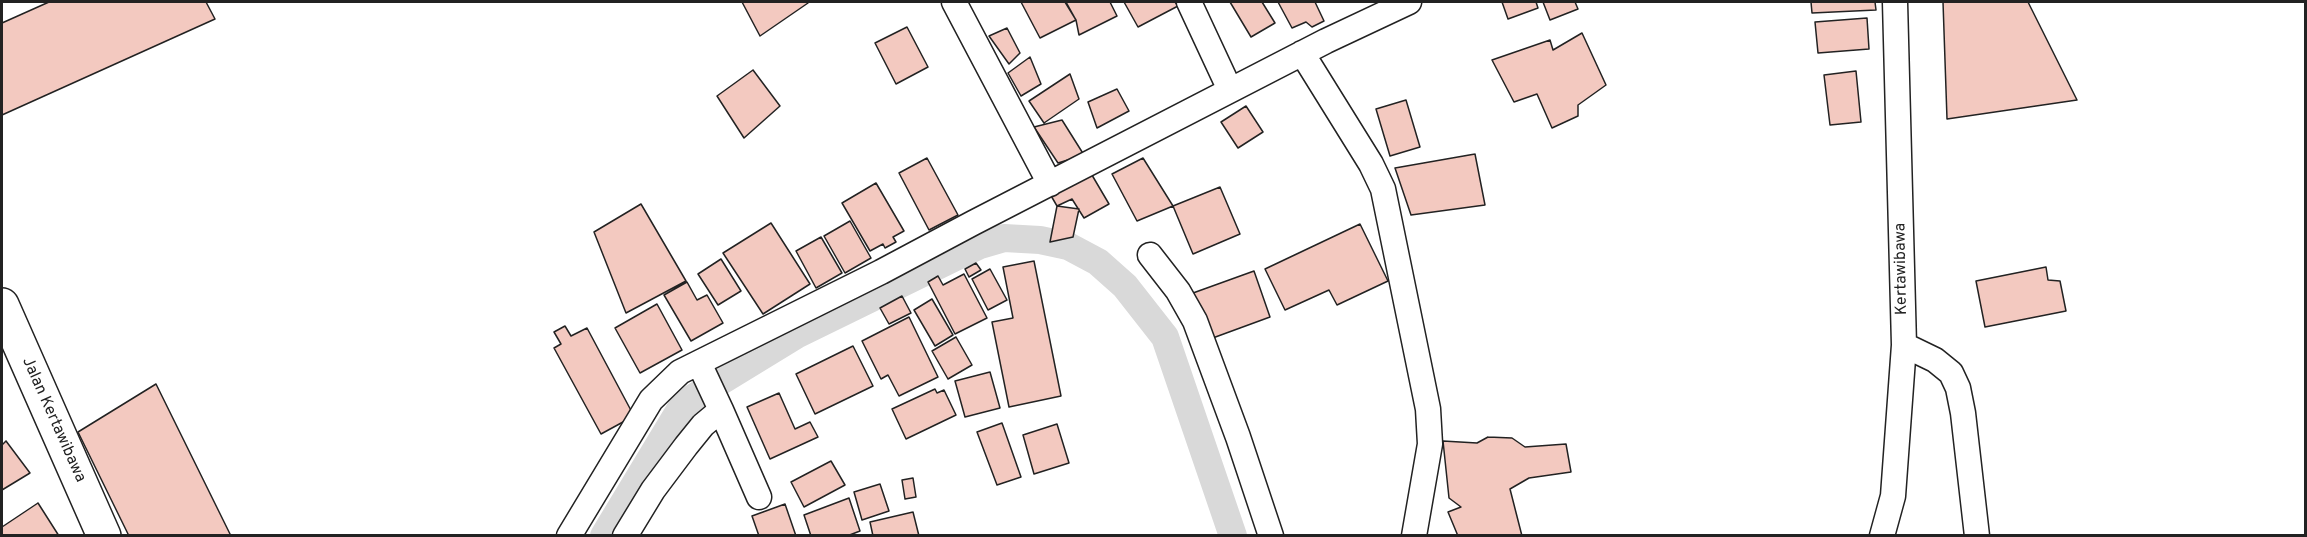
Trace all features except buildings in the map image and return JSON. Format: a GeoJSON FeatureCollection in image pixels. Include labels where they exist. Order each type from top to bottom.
{"type":"FeatureCollection","features":[{"type":"Feature","properties":{"kind":"street"},"geometry":{"type":"LineString","coordinates":[[954,2],[1050,184]]}},
{"type":"Feature","properties":{"kind":"street"},"geometry":{"type":"LineString","coordinates":[[1190,2],[1230,90]]}},
{"type":"Feature","properties":{"kind":"street"},"geometry":{"type":"LineString","coordinates":[[569,536],[651,400],[680,372],[700,365],[1302,53],[1409,2]]}},
{"type":"Feature","properties":{"kind":"street","name":"Kertawibawa"},"geometry":{"type":"LineString","coordinates":[[1882,536],[1893,496],[1904,345],[1895,2]]}},
{"type":"Feature","properties":{"kind":"street"},"geometry":{"type":"LineString","coordinates":[[1302,53],[1371,164],[1383,189],[1428,409],[1430,444],[1414,536]]}},
{"type":"Feature","properties":{"kind":"street"},"geometry":{"type":"LineString","coordinates":[[1150,255],[1178,291],[1195,321],[1238,437],[1271,536]]}},
{"type":"Feature","properties":{"kind":"street","name":"Jalan Kertawibawa"},"geometry":{"type":"LineString","coordinates":[[2,305],[104,536]]}},
{"type":"Feature","properties":{"kind":"street"},"geometry":{"type":"LineString","coordinates":[[1904,345],[1935,360],[1951,373],[1958,388],[1977,536]]}},
{"type":"Feature","properties":{"kind":"street"},"geometry":{"type":"LineString","coordinates":[[700,365],[759,497]]}},
{"type":"Feature","properties":{"kind":"street"},"geometry":{"type":"LineString","coordinates":[[625,536],[654,490],[703,425],[717,400]]}},
{"type":"Feature","properties":{"kind":"waterway"},"geometry":{"type":"LineString","coordinates":[[604,536],[680,410],[693,398],[796,335],[980,245],[1004,238],[1040,240],[1068,246],[1098,262],[1125,286],[1165,337],[1233,536]]}}]}
